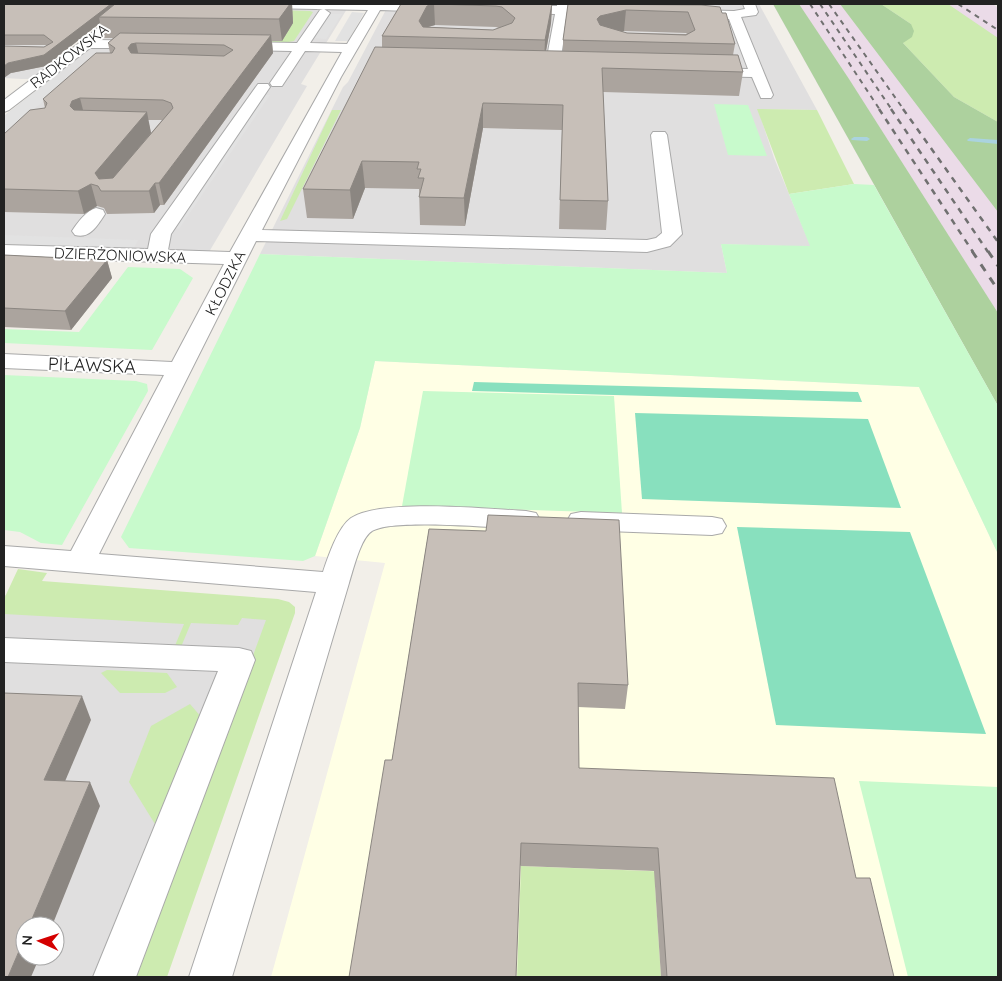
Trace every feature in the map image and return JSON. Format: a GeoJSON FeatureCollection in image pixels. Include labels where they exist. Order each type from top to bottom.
{"type":"FeatureCollection","features":[{"type":"Feature","properties":{"kind":"street","name":"RADKOWSKA"},"geometry":{"type":"LineString","coordinates":[[4,107],[86,44],[134,4]]}},
{"type":"Feature","properties":{"kind":"street"},"geometry":{"type":"LineString","coordinates":[[264,4],[445,8]]}},
{"type":"Feature","properties":{"kind":"street"},"geometry":{"type":"LineString","coordinates":[[676,13],[734,15],[752,12],[749,4]]}},
{"type":"Feature","properties":{"kind":"street","name":"KŁODZKA"},"geometry":{"type":"LineString","coordinates":[[80,562],[249,235],[342,63],[377,5]]}},
{"type":"Feature","properties":{"kind":"street"},"geometry":{"type":"LineString","coordinates":[[562,7],[555,56],[547,67],[571,68]]}},
{"type":"Feature","properties":{"kind":"street"},"geometry":{"type":"LineString","coordinates":[[503,9],[562,7],[619,12]]}},
{"type":"Feature","properties":{"kind":"street"},"geometry":{"type":"LineString","coordinates":[[156,256],[162,234],[270,85],[286,70],[324,13]]}},
{"type":"Feature","properties":{"kind":"street"},"geometry":{"type":"LineString","coordinates":[[734,15],[766,95]]}},
{"type":"Feature","properties":{"kind":"street"},"geometry":{"type":"LineString","coordinates":[[86,44],[156,45]]}},
{"type":"Feature","properties":{"kind":"street"},"geometry":{"type":"LineString","coordinates":[[221,46],[351,48]]}},
{"type":"Feature","properties":{"kind":"street"},"geometry":{"type":"LineString","coordinates":[[342,63],[362,64]]}},
{"type":"Feature","properties":{"kind":"street"},"geometry":{"type":"LineString","coordinates":[[58,66],[84,66]]}},
{"type":"Feature","properties":{"kind":"street"},"geometry":{"type":"LineString","coordinates":[[267,70],[286,70]]}},
{"type":"Feature","properties":{"kind":"street"},"geometry":{"type":"LineString","coordinates":[[689,71],[758,73]]}},
{"type":"Feature","properties":{"kind":"street"},"geometry":{"type":"LineString","coordinates":[[26,90],[46,90]]}},
{"type":"Feature","properties":{"kind":"street"},"geometry":{"type":"LineString","coordinates":[[249,235],[647,246],[663,242],[672,234],[658,134]]}},
{"type":"Feature","properties":{"kind":"street"},"geometry":{"type":"LineString","coordinates":[[82,231],[96,214]]}},
{"type":"Feature","properties":{"kind":"street","name":"DZIERŻONIOWSKA"},"geometry":{"type":"LineString","coordinates":[[4,251],[237,258]]}},
{"type":"Feature","properties":{"kind":"street","name":"PIŁAWSKA"},"geometry":{"type":"LineString","coordinates":[[4,361],[181,368]]}},
{"type":"Feature","properties":{"kind":"street"},"geometry":{"type":"LineString","coordinates":[[210,977],[334,582],[352,538],[361,524],[387,517],[427,516],[712,526]]}},
{"type":"Feature","properties":{"kind":"street"},"geometry":{"type":"LineString","coordinates":[[4,556],[334,582]]}},
{"type":"Feature","properties":{"kind":"street"},"geometry":{"type":"LineString","coordinates":[[4,650],[239,660],[115,977]]}},
{"type":"Feature","properties":{"kind":"shaded area"},"geometry":{"type":"Polygon","coordinates":[[[4,4],[350,4],[301,84],[307,86],[209,252],[4,244],[4,116],[50,80],[135,7],[123,5],[68,47],[33,79],[22,79],[4,78],[4,4]]]}},
{"type":"Feature","properties":{"kind":"shaded area"},"geometry":{"type":"Polygon","coordinates":[[[389,4],[759,4],[817,110],[758,109],[774,158],[811,247],[721,244],[727,273],[260,254],[343,87],[348,82],[389,4]]]}},
{"type":"Feature","properties":{"kind":"shaded area"},"geometry":{"type":"Polygon","coordinates":[[[773,4],[848,4],[998,196],[998,406],[773,4]]]}},
{"type":"Feature","properties":{"kind":"shaded area"},"geometry":{"type":"Polygon","coordinates":[[[944,4],[993,4],[998,8],[998,40],[944,4]]]}},
{"type":"Feature","properties":{"kind":"shaded area"},"geometry":{"type":"Polygon","coordinates":[[[352,12],[364,13],[348,41],[335,41],[352,12]]]}},
{"type":"Feature","properties":{"kind":"shaded area"},"geometry":{"type":"Polygon","coordinates":[[[330,14],[342,14],[326,39],[314,38],[330,14]]]}},
{"type":"Feature","properties":{"kind":"shaded area"},"geometry":{"type":"Polygon","coordinates":[[[50,80],[76,80],[56,91],[4,134],[4,116],[50,80]]]}},
{"type":"Feature","properties":{"kind":"shaded area"},"geometry":{"type":"Polygon","coordinates":[[[257,95],[270,95],[179,229],[168,224],[257,95]]]}},
{"type":"Feature","properties":{"kind":"shaded area"},"geometry":{"type":"Polygon","coordinates":[[[4,235],[138,240],[134,249],[4,244],[4,235]]]}},
{"type":"Feature","properties":{"kind":"shaded area"},"geometry":{"type":"Polygon","coordinates":[[[375,361],[919,387],[998,554],[998,977],[271,977],[385,563],[315,556],[360,428],[375,361]]]}},
{"type":"Feature","properties":{"kind":"shaded area"},"geometry":{"type":"Polygon","coordinates":[[[4,595],[274,617],[154,977],[4,977],[4,595]]]}},
{"type":"Feature","properties":{"kind":"green space"},"geometry":{"type":"Polygon","coordinates":[[[773,4],[799,4],[998,313],[998,406],[773,4]]]}},
{"type":"Feature","properties":{"kind":"green space"},"geometry":{"type":"Polygon","coordinates":[[[840,4],[881,4],[911,24],[914,31],[912,37],[903,43],[954,97],[998,122],[998,212],[840,4]]]}},
{"type":"Feature","properties":{"kind":"green space"},"geometry":{"type":"Polygon","coordinates":[[[881,4],[948,4],[998,38],[998,122],[954,97],[903,43],[911,24],[881,4]]]}},
{"type":"Feature","properties":{"kind":"green space"},"geometry":{"type":"Polygon","coordinates":[[[156,7],[313,12],[294,41],[283,43],[242,43],[245,41],[276,41],[278,39],[156,7]]]}},
{"type":"Feature","properties":{"kind":"green space"},"geometry":{"type":"Polygon","coordinates":[[[714,104],[748,105],[767,156],[728,155],[714,104]]]}},
{"type":"Feature","properties":{"kind":"green space"},"geometry":{"type":"Polygon","coordinates":[[[757,109],[817,110],[854,184],[789,194],[757,109]]]}},
{"type":"Feature","properties":{"kind":"green space"},"geometry":{"type":"Polygon","coordinates":[[[332,110],[341,110],[287,219],[280,221],[332,110]]]}},
{"type":"Feature","properties":{"kind":"green space"},"geometry":{"type":"Polygon","coordinates":[[[854,184],[874,185],[998,406],[998,554],[919,387],[375,361],[360,428],[315,556],[303,561],[129,548],[121,537],[260,254],[727,273],[721,244],[810,246],[789,194],[854,184]]]}},
{"type":"Feature","properties":{"kind":"green space"},"geometry":{"type":"Polygon","coordinates":[[[128,267],[180,269],[193,278],[152,350],[4,343],[4,329],[79,332],[128,267]]]}},
{"type":"Feature","properties":{"kind":"green space"},"geometry":{"type":"Polygon","coordinates":[[[4,375],[136,381],[147,384],[148,391],[62,545],[41,543],[20,532],[4,530],[4,375]]]}},
{"type":"Feature","properties":{"kind":"green space"},"geometry":{"type":"Polygon","coordinates":[[[474,382],[858,392],[862,402],[472,391],[474,382]]]}},
{"type":"Feature","properties":{"kind":"green space"},"geometry":{"type":"Polygon","coordinates":[[[423,391],[614,396],[622,513],[402,506],[423,391]]]}},
{"type":"Feature","properties":{"kind":"green space"},"geometry":{"type":"Polygon","coordinates":[[[635,413],[868,419],[901,508],[642,499],[635,413]]]}},
{"type":"Feature","properties":{"kind":"green space"},"geometry":{"type":"Polygon","coordinates":[[[737,527],[910,532],[986,734],[776,725],[737,527]]]}},
{"type":"Feature","properties":{"kind":"green space"},"geometry":{"type":"Polygon","coordinates":[[[18,569],[47,573],[42,581],[278,599],[289,602],[295,607],[295,613],[167,977],[135,977],[266,620],[242,618],[238,625],[191,623],[181,647],[174,648],[184,624],[4,614],[4,599],[18,569]]]}},
{"type":"Feature","properties":{"kind":"green space"},"geometry":{"type":"Polygon","coordinates":[[[107,670],[167,673],[177,687],[165,693],[120,693],[101,673],[107,670]]]}},
{"type":"Feature","properties":{"kind":"green space"},"geometry":{"type":"Polygon","coordinates":[[[190,704],[202,718],[158,829],[129,782],[151,726],[190,704]]]}},
{"type":"Feature","properties":{"kind":"green space"},"geometry":{"type":"Polygon","coordinates":[[[859,781],[998,787],[998,977],[908,977],[859,781]]]}},
{"type":"Feature","properties":{"kind":"green space"},"geometry":{"type":"Polygon","coordinates":[[[521,866],[673,872],[655,885],[661,977],[517,977],[521,866]]]}},
{"type":"Feature","properties":{"kind":"building"},"geometry":{"type":"Polygon","coordinates":[[[4,4],[111,4],[44,55],[8,63],[4,66],[4,46],[44,47],[53,42],[44,35],[4,35],[4,4]]]}},
{"type":"Feature","properties":{"kind":"building"},"geometry":{"type":"Polygon","coordinates":[[[115,4],[290,4],[279,19],[99,17],[115,4]]]}},
{"type":"Feature","properties":{"kind":"building"},"geometry":{"type":"Polygon","coordinates":[[[401,4],[434,4],[552,4],[545,40],[382,36],[401,4]],[[434,4],[427,6],[419,21],[423,27],[493,30],[512,23],[515,18],[502,7],[434,4]]]}},
{"type":"Feature","properties":{"kind":"building"},"geometry":{"type":"Polygon","coordinates":[[[568,4],[701,5],[720,7],[722,13],[726,13],[735,44],[563,40],[568,4]],[[626,10],[600,16],[597,19],[600,25],[627,33],[686,35],[695,30],[688,12],[626,10]]]}},
{"type":"Feature","properties":{"kind":"building"},"geometry":{"type":"Polygon","coordinates":[[[120,33],[271,35],[159,183],[155,183],[149,191],[101,191],[98,186],[91,184],[78,191],[4,189],[4,134],[30,110],[45,108],[47,103],[43,99],[96,53],[112,53],[115,48],[108,43],[120,33]],[[131,44],[128,48],[131,53],[224,56],[233,50],[224,45],[131,44]],[[80,98],[72,101],[70,106],[74,110],[147,112],[95,173],[99,179],[113,178],[173,108],[171,103],[163,100],[80,98]]]}},
{"type":"Feature","properties":{"kind":"building"},"geometry":{"type":"Polygon","coordinates":[[[375,47],[738,55],[743,72],[602,68],[608,201],[560,200],[563,105],[483,103],[464,198],[419,197],[424,178],[418,178],[421,169],[417,169],[419,162],[362,161],[350,190],[303,189],[375,47]]]}},
{"type":"Feature","properties":{"kind":"building"},"geometry":{"type":"Polygon","coordinates":[[[4,255],[107,260],[65,311],[4,308],[4,255]]]}},
{"type":"Feature","properties":{"kind":"building"},"geometry":{"type":"Polygon","coordinates":[[[488,515],[619,520],[628,685],[578,683],[579,768],[834,778],[856,878],[870,878],[894,977],[667,977],[658,848],[521,843],[516,977],[349,977],[385,760],[392,760],[429,529],[486,531],[488,515]]]}},
{"type":"Feature","properties":{"kind":"building"},"geometry":{"type":"Polygon","coordinates":[[[4,693],[82,696],[44,780],[90,782],[33,916],[15,916],[15,961],[8,977],[4,977],[4,693]]]}},
{"type":"Feature","properties":{"kind":"waterway"},"geometry":{"type":"LineString","coordinates":[[854,139],[867,139]]}},
{"type":"Feature","properties":{"kind":"waterway"},"geometry":{"type":"LineString","coordinates":[[970,140],[998,142]]}},
{"type":"Feature","properties":{"kind":"railway"},"geometry":{"type":"LineString","coordinates":[[810,4],[880,110]]}},
{"type":"Feature","properties":{"kind":"railway"},"geometry":{"type":"LineString","coordinates":[[820,4],[892,110]]}},
{"type":"Feature","properties":{"kind":"railway"},"geometry":{"type":"LineString","coordinates":[[829,4],[904,110]]}},
{"type":"Feature","properties":{"kind":"railway"},"geometry":{"type":"LineString","coordinates":[[958,4],[998,30]]}},
{"type":"Feature","properties":{"kind":"railway"},"geometry":{"type":"LineString","coordinates":[[879,109],[973,252]]}},
{"type":"Feature","properties":{"kind":"railway"},"geometry":{"type":"LineString","coordinates":[[891,109],[988,252]]}},
{"type":"Feature","properties":{"kind":"railway"},"geometry":{"type":"LineString","coordinates":[[903,109],[998,242]]}},
{"type":"Feature","properties":{"kind":"railway"},"geometry":{"type":"LineString","coordinates":[[972,251],[998,290]]}},
{"type":"Feature","properties":{"kind":"railway"},"geometry":{"type":"LineString","coordinates":[[988,251],[998,266]]}}]}
